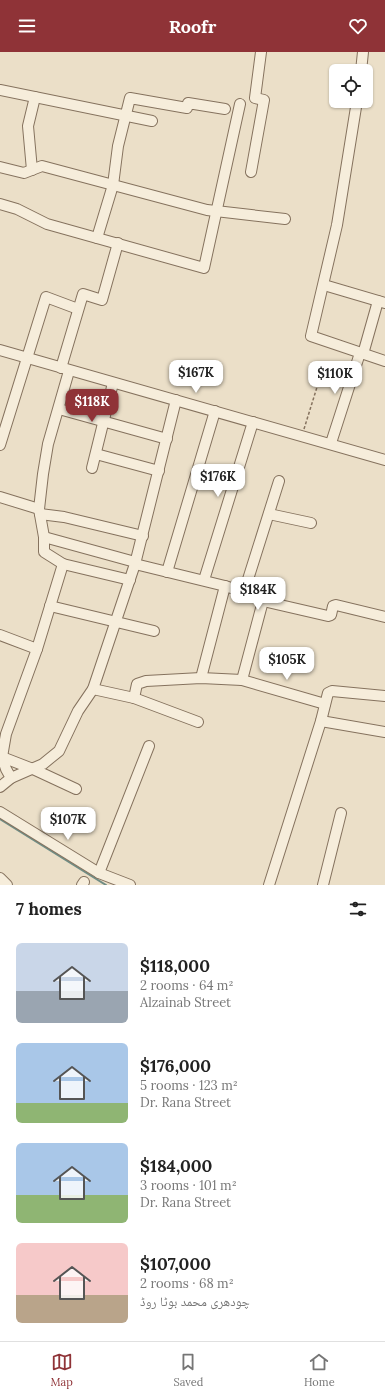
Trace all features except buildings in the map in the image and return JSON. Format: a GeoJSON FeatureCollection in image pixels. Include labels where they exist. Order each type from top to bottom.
{"type":"FeatureCollection","features":[{"type":"Feature","properties":{"kind":"street"},"geometry":{"type":"LineString","coordinates":[[251,172],[264,100],[255,98],[261,52]]}},
{"type":"Feature","properties":{"kind":"street"},"geometry":{"type":"LineString","coordinates":[[362,64],[363,52]]}},
{"type":"Feature","properties":{"kind":"street"},"geometry":{"type":"LineString","coordinates":[[0,90],[152,121]]}},
{"type":"Feature","properties":{"kind":"street"},"geometry":{"type":"LineString","coordinates":[[32,170],[28,126],[35,97]]}},
{"type":"Feature","properties":{"kind":"street"},"geometry":{"type":"LineString","coordinates":[[98,238],[113,185],[118,146],[130,98],[187,108],[188,103],[225,109]]}},
{"type":"Feature","properties":{"kind":"street"},"geometry":{"type":"LineString","coordinates":[[0,204],[17,209],[47,224],[204,268],[215,211],[240,104]]}},
{"type":"Feature","properties":{"kind":"street"},"geometry":{"type":"LineString","coordinates":[[356,108],[347,166],[324,285],[311,336],[385,361]]}},
{"type":"Feature","properties":{"kind":"street"},"geometry":{"type":"LineString","coordinates":[[0,167],[24,173],[42,166],[215,211],[285,219]]}},
{"type":"Feature","properties":{"kind":"street"},"geometry":{"type":"LineString","coordinates":[[118,243],[102,300],[83,294],[78,309],[65,370],[59,409],[48,444],[40,511],[44,536],[44,552],[63,564],[130,580]]}},
{"type":"Feature","properties":{"kind":"street"},"geometry":{"type":"LineString","coordinates":[[324,285],[381,302],[352,379],[331,443]]}},
{"type":"Feature","properties":{"kind":"street"},"geometry":{"type":"LineString","coordinates":[[0,445],[28,359],[46,297],[78,309]]}},
{"type":"Feature","properties":{"kind":"street"},"geometry":{"type":"LineString","coordinates":[[0,350],[65,370],[331,443],[385,460]]}},
{"type":"Feature","properties":{"kind":"street"},"geometry":{"type":"LineString","coordinates":[[92,468],[113,383]]}},
{"type":"Feature","properties":{"kind":"street"},"geometry":{"type":"LineString","coordinates":[[0,787],[11,778],[33,769],[59,751],[78,711],[93,689],[135,563],[176,400]]}},
{"type":"Feature","properties":{"kind":"street"},"geometry":{"type":"LineString","coordinates":[[59,409],[167,439]]}},
{"type":"Feature","properties":{"kind":"street"},"geometry":{"type":"LineString","coordinates":[[167,572],[215,411]]}},
{"type":"Feature","properties":{"kind":"street"},"geometry":{"type":"LineString","coordinates":[[204,580],[253,422]]}},
{"type":"Feature","properties":{"kind":"street"},"geometry":{"type":"LineString","coordinates":[[96,454],[159,471]]}},
{"type":"Feature","properties":{"kind":"street"},"geometry":{"type":"LineString","coordinates":[[244,592],[279,481]]}},
{"type":"Feature","properties":{"kind":"street"},"geometry":{"type":"LineString","coordinates":[[0,496],[40,511],[142,536]]}},
{"type":"Feature","properties":{"kind":"street"},"geometry":{"type":"LineString","coordinates":[[269,514],[311,523]]}},
{"type":"Feature","properties":{"kind":"street"},"geometry":{"type":"LineString","coordinates":[[44,536],[167,572],[226,586],[244,592],[263,601],[328,616],[331,615],[333,606],[336,605],[385,617]]}},
{"type":"Feature","properties":{"kind":"street"},"geometry":{"type":"LineString","coordinates":[[11,778],[2,757],[6,734],[37,649],[63,564]]}},
{"type":"Feature","properties":{"kind":"street"},"geometry":{"type":"LineString","coordinates":[[201,678],[226,586]]}},
{"type":"Feature","properties":{"kind":"street"},"geometry":{"type":"LineString","coordinates":[[242,680],[263,601]]}},
{"type":"Feature","properties":{"kind":"street"},"geometry":{"type":"LineString","coordinates":[[50,606],[154,631]]}},
{"type":"Feature","properties":{"kind":"street"},"geometry":{"type":"LineString","coordinates":[[0,635],[37,649]]}},
{"type":"Feature","properties":{"kind":"street"},"geometry":{"type":"LineString","coordinates":[[134,698],[137,684],[146,681],[201,678],[242,680],[325,704]]}},
{"type":"Feature","properties":{"kind":"street"},"geometry":{"type":"LineString","coordinates":[[93,689],[134,698],[198,722]]}},
{"type":"Feature","properties":{"kind":"street"},"geometry":{"type":"LineString","coordinates":[[269,885],[329,691],[385,696]]}},
{"type":"Feature","properties":{"kind":"street"},"geometry":{"type":"LineString","coordinates":[[321,720],[385,732]]}},
{"type":"Feature","properties":{"kind":"street"},"geometry":{"type":"LineString","coordinates":[[100,873],[149,746]]}},
{"type":"Feature","properties":{"kind":"street"},"geometry":{"type":"LineString","coordinates":[[2,757],[33,769],[76,789]]}},
{"type":"Feature","properties":{"kind":"street"},"geometry":{"type":"LineString","coordinates":[[0,812],[100,873],[130,885]]}},
{"type":"Feature","properties":{"kind":"street"},"geometry":{"type":"LineString","coordinates":[[323,885],[341,813]]}},
{"type":"Feature","properties":{"kind":"path"},"geometry":{"type":"LineString","coordinates":[[302,436],[322,371],[352,379]]}},
{"type":"Feature","properties":{"kind":"waterway"},"geometry":{"type":"LineString","coordinates":[[0,819],[106,885]]}}]}
